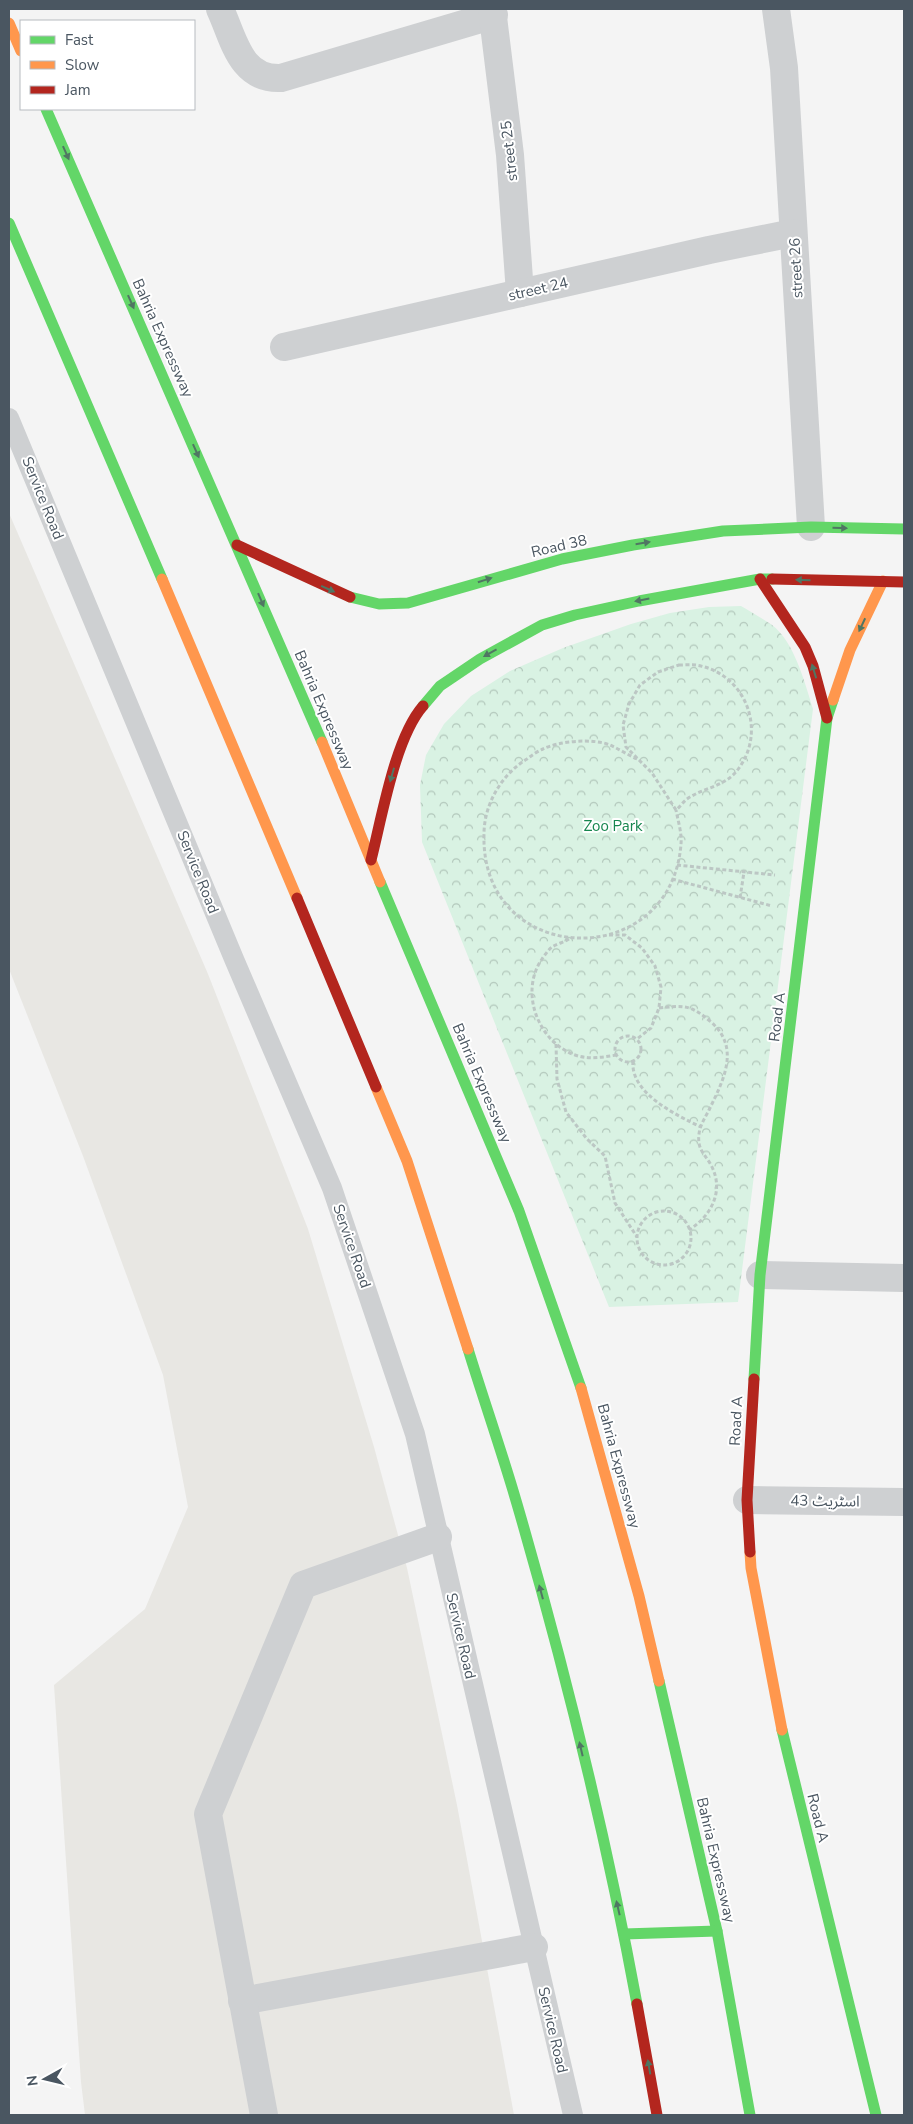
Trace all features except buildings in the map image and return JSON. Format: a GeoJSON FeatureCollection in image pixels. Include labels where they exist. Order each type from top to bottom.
{"type":"FeatureCollection","features":[{"type":"Feature","properties":{"kind":"main road"},"geometry":{"type":"LineString","coordinates":[[9,23],[20,49]]}},
{"type":"Feature","properties":{"kind":"main road","name":"Bahria Expressway"},"geometry":{"type":"LineString","coordinates":[[46,110],[237,545],[372,860],[519,1212],[586,1403],[639,1596],[717,1932],[750,2115]]}},
{"type":"Feature","properties":{"kind":"main road"},"geometry":{"type":"LineString","coordinates":[[9,223],[215,703],[407,1161],[517,1504],[567,1688],[624,1934],[657,2115]]}},
{"type":"Feature","properties":{"kind":"main road","name":"Road 38"},"geometry":{"type":"LineString","coordinates":[[237,545],[342,595],[379,604],[408,603],[435,597],[536,566],[633,545],[723,531],[811,528],[904,529]]}},
{"type":"Feature","properties":{"kind":"main road"},"geometry":{"type":"LineString","coordinates":[[760,579],[805,647],[813,666],[827,718]]}},
{"type":"Feature","properties":{"kind":"main road"},"geometry":{"type":"LineString","coordinates":[[372,860],[400,746],[417,712],[440,686],[480,659],[542,625],[575,615],[639,601],[760,579],[904,582]]}},
{"type":"Feature","properties":{"kind":"main road"},"geometry":{"type":"LineString","coordinates":[[827,718],[850,650],[883,581]]}},
{"type":"Feature","properties":{"kind":"main road","name":"Road A"},"geometry":{"type":"LineString","coordinates":[[827,718],[760,1274],[747,1500],[751,1568],[786,1753],[876,2115]]}},
{"type":"Feature","properties":{"kind":"main road"},"geometry":{"type":"LineString","coordinates":[[624,1934],[717,1932]]}},
{"type":"Feature","properties":{"kind":"street"},"geometry":{"type":"LineString","coordinates":[[220,9],[244,64],[252,71],[271,79],[281,78],[493,12]]}},
{"type":"Feature","properties":{"kind":"street","name":"street 26"},"geometry":{"type":"LineString","coordinates":[[776,9],[784,68],[811,528]]}},
{"type":"Feature","properties":{"kind":"street","name":"street 25"},"geometry":{"type":"LineString","coordinates":[[493,12],[510,155],[520,293]]}},
{"type":"Feature","properties":{"kind":"street","name":"street 24"},"geometry":{"type":"LineString","coordinates":[[284,347],[709,250],[794,233]]}},
{"type":"Feature","properties":{"kind":"street"},"geometry":{"type":"LineString","coordinates":[[760,1274],[904,1278]]}},
{"type":"Feature","properties":{"kind":"street","name":"اسٹریٹ 43"},"geometry":{"type":"LineString","coordinates":[[747,1500],[904,1502]]}},
{"type":"Feature","properties":{"kind":"street"},"geometry":{"type":"LineString","coordinates":[[264,2115],[208,1814],[303,1585],[438,1537]]}},
{"type":"Feature","properties":{"kind":"street"},"geometry":{"type":"LineString","coordinates":[[242,2001],[534,1947]]}},
{"type":"Feature","properties":{"kind":"lane","name":"Service Road"},"geometry":{"type":"LineString","coordinates":[[9,418],[234,959],[332,1188],[415,1434],[573,2115]]}},
{"type":"Feature","properties":{"kind":"path"},"geometry":{"type":"LineString","coordinates":[[606,935],[634,926],[658,904],[672,879],[681,843],[676,810],[652,774],[626,747],[624,725],[629,704],[640,685],[658,672],[678,665],[700,665],[721,673],[738,687],[748,707],[752,728],[749,750],[738,769],[722,784],[687,799],[676,810]]}},
{"type":"Feature","properties":{"kind":"path"},"geometry":{"type":"LineString","coordinates":[[569,939],[539,930],[512,912],[493,885],[483,853],[484,821],[490,805],[496,790],[516,765],[544,748],[576,741],[608,744],[637,759]]}},
{"type":"Feature","properties":{"kind":"path"},"geometry":{"type":"LineString","coordinates":[[676,865],[808,878]]}},
{"type":"Feature","properties":{"kind":"path"},"geometry":{"type":"LineString","coordinates":[[740,898],[744,872]]}},
{"type":"Feature","properties":{"kind":"path"},"geometry":{"type":"LineString","coordinates":[[672,879],[804,915]]}},
{"type":"Feature","properties":{"kind":"path"},"geometry":{"type":"LineString","coordinates":[[617,1055],[596,1058],[575,1055],[556,1044],[542,1028],[533,1008],[532,986],[538,965],[550,948],[569,939],[625,935],[642,948],[655,966],[661,987],[659,1008],[651,1028],[637,1039]]}},
{"type":"Feature","properties":{"kind":"path"},"geometry":{"type":"LineString","coordinates":[[659,1008],[680,1006],[696,1009],[715,1026],[724,1038],[727,1050],[726,1073],[699,1135],[702,1154],[711,1165],[715,1176],[716,1195],[713,1206],[708,1214],[701,1222],[689,1230]]}},
{"type":"Feature","properties":{"kind":"path"},"geometry":{"type":"LineString","coordinates":[[629,1036],[637,1039],[642,1047],[642,1051],[637,1059],[624,1061],[617,1055],[616,1047],[619,1040],[629,1036]]}},
{"type":"Feature","properties":{"kind":"path"},"geometry":{"type":"LineString","coordinates":[[556,1044],[557,1080],[566,1112],[587,1139],[605,1156],[615,1203],[637,1237],[641,1252],[648,1259],[656,1263],[665,1264],[681,1258],[690,1242],[689,1230],[681,1217],[673,1213],[656,1212],[648,1215],[643,1221],[637,1237]]}},
{"type":"Feature","properties":{"kind":"path"},"geometry":{"type":"LineString","coordinates":[[633,1061],[635,1078],[646,1093],[681,1117],[701,1127]]}},
{"type":"Feature","properties":{"kind":"shaded area"},"geometry":{"type":"Polygon","coordinates":[[[9,513],[208,974],[308,1229],[374,1447],[407,1568],[457,1805],[514,2115],[85,2115],[81,2082],[54,1685],[145,1609],[188,1507],[163,1375],[83,1156],[9,969],[9,513]]]}},
{"type":"Feature","properties":{"kind":"green space","name":"Zoo Park"},"geometry":{"type":"Polygon","coordinates":[[[741,606],[772,625],[787,641],[798,663],[813,709],[738,1302],[609,1307],[422,842],[420,785],[426,755],[444,724],[471,696],[510,671],[563,648],[631,624],[670,613],[709,607],[741,606]]]}},
{"type":"Feature","properties":{"kind":"traffic: fast"},"geometry":{"type":"LineString","coordinates":[[46,110],[322,742]]}},
{"type":"Feature","properties":{"kind":"traffic: fast"},"geometry":{"type":"LineString","coordinates":[[9,223],[162,579]]}},
{"type":"Feature","properties":{"kind":"traffic: fast"},"geometry":{"type":"LineString","coordinates":[[350,597],[379,604],[408,603],[562,559],[633,545],[723,531],[811,527],[904,529]]}},
{"type":"Feature","properties":{"kind":"traffic: fast"},"geometry":{"type":"LineString","coordinates":[[423,706],[440,686],[480,659],[542,625],[575,615],[639,601],[760,579],[772,579]]}},
{"type":"Feature","properties":{"kind":"traffic: fast"},"geometry":{"type":"LineString","coordinates":[[754,1379],[760,1275],[827,718],[833,700]]}},
{"type":"Feature","properties":{"kind":"traffic: fast"},"geometry":{"type":"LineString","coordinates":[[380,882],[519,1211],[581,1388]]}},
{"type":"Feature","properties":{"kind":"traffic: fast"},"geometry":{"type":"LineString","coordinates":[[468,1349],[517,1504],[568,1690],[612,1878],[637,2004]]}},
{"type":"Feature","properties":{"kind":"traffic: fast"},"geometry":{"type":"LineString","coordinates":[[659,1681],[717,1931],[750,2115]]}},
{"type":"Feature","properties":{"kind":"traffic: fast"},"geometry":{"type":"LineString","coordinates":[[782,1730],[876,2115]]}},
{"type":"Feature","properties":{"kind":"traffic: fast"},"geometry":{"type":"LineString","coordinates":[[624,1934],[717,1931]]}},
{"type":"Feature","properties":{"kind":"traffic: slow"},"geometry":{"type":"LineString","coordinates":[[9,23],[20,49]]}},
{"type":"Feature","properties":{"kind":"traffic: slow"},"geometry":{"type":"LineString","coordinates":[[162,579],[297,898]]}},
{"type":"Feature","properties":{"kind":"traffic: slow"},"geometry":{"type":"LineString","coordinates":[[833,700],[850,650],[883,581]]}},
{"type":"Feature","properties":{"kind":"traffic: slow"},"geometry":{"type":"LineString","coordinates":[[322,742],[380,882]]}},
{"type":"Feature","properties":{"kind":"traffic: slow"},"geometry":{"type":"LineString","coordinates":[[376,1087],[407,1161],[468,1349]]}},
{"type":"Feature","properties":{"kind":"traffic: slow"},"geometry":{"type":"LineString","coordinates":[[581,1388],[639,1596],[659,1681]]}},
{"type":"Feature","properties":{"kind":"traffic: slow"},"geometry":{"type":"LineString","coordinates":[[750,1552],[751,1568],[782,1730]]}},
{"type":"Feature","properties":{"kind":"traffic: jam"},"geometry":{"type":"LineString","coordinates":[[237,545],[350,597]]}},
{"type":"Feature","properties":{"kind":"traffic: jam"},"geometry":{"type":"LineString","coordinates":[[760,579],[805,647],[813,666],[827,718]]}},
{"type":"Feature","properties":{"kind":"traffic: jam"},"geometry":{"type":"LineString","coordinates":[[772,579],[904,582]]}},
{"type":"Feature","properties":{"kind":"traffic: jam"},"geometry":{"type":"LineString","coordinates":[[371,860],[397,757],[413,720],[423,706]]}},
{"type":"Feature","properties":{"kind":"traffic: jam"},"geometry":{"type":"LineString","coordinates":[[297,898],[376,1087]]}},
{"type":"Feature","properties":{"kind":"traffic: jam"},"geometry":{"type":"LineString","coordinates":[[750,1552],[747,1500],[754,1379]]}},
{"type":"Feature","properties":{"kind":"traffic: jam"},"geometry":{"type":"LineString","coordinates":[[637,2004],[657,2115]]}}]}
